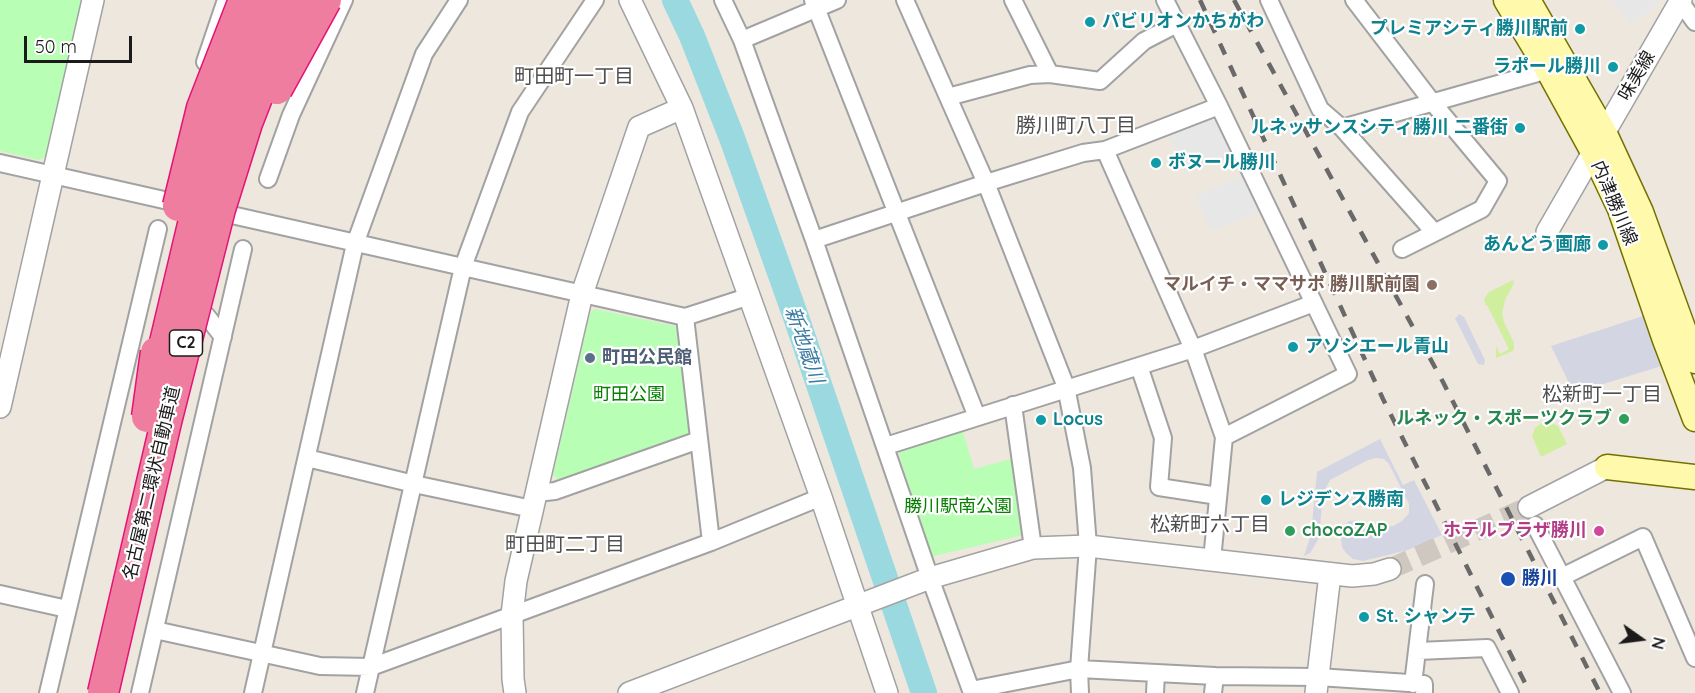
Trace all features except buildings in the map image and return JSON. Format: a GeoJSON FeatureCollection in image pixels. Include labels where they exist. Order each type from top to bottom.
{"type":"FeatureCollection","features":[{"type":"Feature","properties":{"kind":"highway"},"geometry":{"type":"LineString","coordinates":[[157,419],[180,195],[202,108],[244,0]]}},
{"type":"Feature","properties":{"kind":"highway","name":"名古屋第二環状自動車道"},"geometry":{"type":"LineString","coordinates":[[103,693],[199,199],[222,124],[270,0]]}},
{"type":"Feature","properties":{"kind":"highway","name":"名古屋第二環状自動車道"},"geometry":{"type":"LineString","coordinates":[[82,693],[157,419],[220,209],[247,123],[295,0]]}},
{"type":"Feature","properties":{"kind":"highway"},"geometry":{"type":"LineString","coordinates":[[157,419],[255,143],[291,61],[326,0]]}},
{"type":"Feature","properties":{"kind":"main road","name":"内津勝川線"},"geometry":{"type":"LineString","coordinates":[[1506,0],[1548,70],[1599,142],[1641,212],[1682,336],[1695,361]]}},
{"type":"Feature","properties":{"kind":"main road","name":"内津勝川線"},"geometry":{"type":"LineString","coordinates":[[1528,0],[1599,142]]}},
{"type":"Feature","properties":{"kind":"main road","name":"内津勝川線"},"geometry":{"type":"LineString","coordinates":[[1682,336],[1695,419]]}},
{"type":"Feature","properties":{"kind":"main road"},"geometry":{"type":"LineString","coordinates":[[1607,466],[1695,477]]}},
{"type":"Feature","properties":{"kind":"street"},"geometry":{"type":"LineString","coordinates":[[0,407],[93,0]]}},
{"type":"Feature","properties":{"kind":"street"},"geometry":{"type":"LineString","coordinates":[[178,160],[226,0]]}},
{"type":"Feature","properties":{"kind":"street"},"geometry":{"type":"LineString","coordinates":[[268,179],[291,115],[344,0]]}},
{"type":"Feature","properties":{"kind":"street"},"geometry":{"type":"LineString","coordinates":[[253,693],[355,244],[423,54],[459,0]]}},
{"type":"Feature","properties":{"kind":"street"},"geometry":{"type":"LineString","coordinates":[[365,693],[463,267],[520,112],[594,0]]}},
{"type":"Feature","properties":{"kind":"street"},"geometry":{"type":"LineString","coordinates":[[630,0],[682,108],[859,605],[886,693]]}},
{"type":"Feature","properties":{"kind":"street"},"geometry":{"type":"LineString","coordinates":[[723,0],[742,40],[886,446],[929,579],[972,691],[1079,669],[1215,676],[1317,685],[1419,688],[1418,651],[1425,584]]}},
{"type":"Feature","properties":{"kind":"street"},"geometry":{"type":"LineString","coordinates":[[742,40],[814,4],[837,0]]}},
{"type":"Feature","properties":{"kind":"street"},"geometry":{"type":"LineString","coordinates":[[905,0],[986,183],[1066,387],[1082,468],[1088,546],[1079,669],[1080,693]]}},
{"type":"Feature","properties":{"kind":"street"},"geometry":{"type":"LineString","coordinates":[[1013,0],[1050,74]]}},
{"type":"Feature","properties":{"kind":"street"},"geometry":{"type":"LineString","coordinates":[[1165,0],[1219,106],[1348,374],[1224,436]]}},
{"type":"Feature","properties":{"kind":"street"},"geometry":{"type":"LineString","coordinates":[[1269,0],[1320,109],[1342,128],[1434,232]]}},
{"type":"Feature","properties":{"kind":"street"},"geometry":{"type":"LineString","coordinates":[[1354,0],[1433,103],[1498,181],[1482,209],[1402,249]]}},
{"type":"Feature","properties":{"kind":"street"},"geometry":{"type":"LineString","coordinates":[[1680,0],[1695,22]]}},
{"type":"Feature","properties":{"kind":"street","name":"味美線"},"geometry":{"type":"LineString","coordinates":[[1547,232],[1680,0]]}},
{"type":"Feature","properties":{"kind":"street"},"geometry":{"type":"LineString","coordinates":[[814,4],[977,417]]}},
{"type":"Feature","properties":{"kind":"street"},"geometry":{"type":"LineString","coordinates":[[948,97],[1030,75],[1050,74],[1100,81],[1144,41],[1177,24]]}},
{"type":"Feature","properties":{"kind":"street"},"geometry":{"type":"LineString","coordinates":[[213,38],[267,99]]}},
{"type":"Feature","properties":{"kind":"street"},"geometry":{"type":"LineString","coordinates":[[278,70],[313,64]]}},
{"type":"Feature","properties":{"kind":"street"},"geometry":{"type":"LineString","coordinates":[[1342,128],[1548,70]]}},
{"type":"Feature","properties":{"kind":"street"},"geometry":{"type":"LineString","coordinates":[[814,240],[986,183],[1083,153],[1104,150],[1219,106]]}},
{"type":"Feature","properties":{"kind":"street"},"geometry":{"type":"LineString","coordinates":[[515,693],[512,615],[516,581],[582,294],[639,127],[682,108]]}},
{"type":"Feature","properties":{"kind":"street"},"geometry":{"type":"LineString","coordinates":[[1104,150],[1193,349],[1224,436],[1212,560]]}},
{"type":"Feature","properties":{"kind":"street"},"geometry":{"type":"LineString","coordinates":[[0,163],[685,317],[750,296]]}},
{"type":"Feature","properties":{"kind":"street"},"geometry":{"type":"LineString","coordinates":[[48,693],[158,229]]}},
{"type":"Feature","properties":{"kind":"street"},"geometry":{"type":"LineString","coordinates":[[140,693],[243,249]]}},
{"type":"Feature","properties":{"kind":"street"},"geometry":{"type":"LineString","coordinates":[[886,446],[1066,387],[1193,349],[1314,303]]}},
{"type":"Feature","properties":{"kind":"street"},"geometry":{"type":"LineString","coordinates":[[206,315],[223,337]]}},
{"type":"Feature","properties":{"kind":"street"},"geometry":{"type":"LineString","coordinates":[[685,317],[711,542]]}},
{"type":"Feature","properties":{"kind":"street"},"geometry":{"type":"LineString","coordinates":[[1139,366],[1162,438],[1159,487],[1218,496]]}},
{"type":"Feature","properties":{"kind":"street"},"geometry":{"type":"LineString","coordinates":[[117,398],[189,382]]}},
{"type":"Feature","properties":{"kind":"street"},"geometry":{"type":"LineString","coordinates":[[1013,405],[1033,549]]}},
{"type":"Feature","properties":{"kind":"street"},"geometry":{"type":"LineString","coordinates":[[307,458],[414,484],[534,501],[555,491],[699,440]]}},
{"type":"Feature","properties":{"kind":"street"},"geometry":{"type":"LineString","coordinates":[[1607,466],[1532,516],[1622,693]]}},
{"type":"Feature","properties":{"kind":"street"},"geometry":{"type":"LineString","coordinates":[[155,630],[320,666],[371,667],[711,542],[821,497]]}},
{"type":"Feature","properties":{"kind":"street"},"geometry":{"type":"LineString","coordinates":[[1562,577],[1643,537],[1695,658]]}},
{"type":"Feature","properties":{"kind":"street"},"geometry":{"type":"LineString","coordinates":[[629,693],[929,579],[1033,549],[1088,546],[1352,576],[1374,574],[1390,569]]}},
{"type":"Feature","properties":{"kind":"street"},"geometry":{"type":"LineString","coordinates":[[1317,685],[1330,574]]}},
{"type":"Feature","properties":{"kind":"street"},"geometry":{"type":"LineString","coordinates":[[0,594],[67,609]]}},
{"type":"Feature","properties":{"kind":"street"},"geometry":{"type":"LineString","coordinates":[[1418,651],[1487,648],[1510,693]]}},
{"type":"Feature","properties":{"kind":"street"},"geometry":{"type":"LineString","coordinates":[[1155,693],[1156,674]]}},
{"type":"Feature","properties":{"kind":"street"},"geometry":{"type":"LineString","coordinates":[[1214,693],[1215,676]]}},
{"type":"Feature","properties":{"kind":"green space"},"geometry":{"type":"Polygon","coordinates":[[[0,0],[82,0],[45,157],[39,160],[0,151],[0,0]]]}},
{"type":"Feature","properties":{"kind":"green space"},"geometry":{"type":"Polygon","coordinates":[[[1513,280],[1514,283],[1505,300],[1502,314],[1514,348],[1513,351],[1496,358],[1496,346],[1500,354],[1509,349],[1484,299],[1489,292],[1513,280]]]}},
{"type":"Feature","properties":{"kind":"green space","name":"町田公園"},"geometry":{"type":"Polygon","coordinates":[[[595,309],[675,326],[678,331],[691,429],[687,435],[561,482],[553,475],[590,313],[595,309]]]}},
{"type":"Feature","properties":{"kind":"green space"},"geometry":{"type":"Polygon","coordinates":[[[1544,421],[1558,426],[1567,444],[1541,457],[1532,436],[1535,428],[1544,421]]]}},
{"type":"Feature","properties":{"kind":"green space","name":"勝川駅南公園"},"geometry":{"type":"Polygon","coordinates":[[[962,429],[974,469],[1011,459],[1023,535],[930,557],[898,450],[962,429]]]}},
{"type":"Feature","properties":{"kind":"shaded area"},"geometry":{"type":"Polygon","coordinates":[[[1611,0],[1662,0],[1632,25],[1611,0]]]}},
{"type":"Feature","properties":{"kind":"shaded area"},"geometry":{"type":"Polygon","coordinates":[[[1218,110],[1236,151],[1185,173],[1168,133],[1218,110]]]}},
{"type":"Feature","properties":{"kind":"shaded area"},"geometry":{"type":"Polygon","coordinates":[[[1249,173],[1264,209],[1211,231],[1196,196],[1249,173]]]}},
{"type":"Feature","properties":{"kind":"shaded area"},"geometry":{"type":"Polygon","coordinates":[[[1459,314],[1464,317],[1485,360],[1484,365],[1478,364],[1455,319],[1459,314]]]}},
{"type":"Feature","properties":{"kind":"shaded area"},"geometry":{"type":"Polygon","coordinates":[[[1646,315],[1665,365],[1574,393],[1551,346],[1646,315]]]}},
{"type":"Feature","properties":{"kind":"shaded area"},"geometry":{"type":"Polygon","coordinates":[[[1380,439],[1403,485],[1414,480],[1442,535],[1408,550],[1363,561],[1353,559],[1346,553],[1342,547],[1341,538],[1343,526],[1349,521],[1356,520],[1369,526],[1393,526],[1409,513],[1409,504],[1389,464],[1384,459],[1376,458],[1330,480],[1323,494],[1319,538],[1310,553],[1304,556],[1311,534],[1317,472],[1380,439]]]}},
{"type":"Feature","properties":{"kind":"waterway","name":"新地蔵川"},"geometry":{"type":"LineString","coordinates":[[675,0],[692,36],[732,138],[797,320],[924,693]]}},
{"type":"Feature","properties":{"kind":"tunnel"},"geometry":{"type":"LineString","coordinates":[[1390,569],[1529,507]]}},
{"type":"Feature","properties":{"kind":"railway"},"geometry":{"type":"LineString","coordinates":[[1200,0],[1383,399],[1530,693]]}},
{"type":"Feature","properties":{"kind":"railway"},"geometry":{"type":"LineString","coordinates":[[1234,0],[1443,382],[1600,693]]}},
{"type":"Feature","properties":{"kind":"place","name":"パビリオンかちがわ"},"geometry":{"type":"Point","coordinates":[1090,22]}},
{"type":"Feature","properties":{"kind":"place","name":"プレミアシティ勝川駅前"},"geometry":{"type":"Point","coordinates":[1580,29]}},
{"type":"Feature","properties":{"kind":"place","name":"ラポール勝川"},"geometry":{"type":"Point","coordinates":[1613,67]}},
{"type":"Feature","properties":{"kind":"place","name":"ルネッサンスシティ勝川 二番街"},"geometry":{"type":"Point","coordinates":[1520,128]}},
{"type":"Feature","properties":{"kind":"place","name":"ボヌール勝川"},"geometry":{"type":"Point","coordinates":[1156,163]}},
{"type":"Feature","properties":{"kind":"place","name":"あんどう画廊"},"geometry":{"type":"Point","coordinates":[1603,245]}},
{"type":"Feature","properties":{"kind":"place","name":"マルイチ・ママサポ 勝川駅前園"},"geometry":{"type":"Point","coordinates":[1432,285]}},
{"type":"Feature","properties":{"kind":"place","name":"アソシエール青山"},"geometry":{"type":"Point","coordinates":[1293,347]}},
{"type":"Feature","properties":{"kind":"place","name":"町田公民館"},"geometry":{"type":"Point","coordinates":[590,358]}},
{"type":"Feature","properties":{"kind":"place","name":"ルネック・スポーツクラブ"},"geometry":{"type":"Point","coordinates":[1624,419]}},
{"type":"Feature","properties":{"kind":"place","name":"Locus"},"geometry":{"type":"Point","coordinates":[1041,420]}},
{"type":"Feature","properties":{"kind":"place","name":"レジデンス勝南"},"geometry":{"type":"Point","coordinates":[1266,500]}},
{"type":"Feature","properties":{"kind":"place","name":"chocoZAP"},"geometry":{"type":"Point","coordinates":[1290,531]}},
{"type":"Feature","properties":{"kind":"place","name":"ホテルプラザ勝川"},"geometry":{"type":"Point","coordinates":[1599,531]}},
{"type":"Feature","properties":{"kind":"place","name":"勝川"},"geometry":{"type":"Point","coordinates":[1508,579]}},
{"type":"Feature","properties":{"kind":"place","name":"St. シャンテ"},"geometry":{"type":"Point","coordinates":[1364,617]}},
{"type":"Feature","properties":{"kind":"district","name":"町田町一丁目"},"geometry":{"type":"Point","coordinates":[574,77]}},
{"type":"Feature","properties":{"kind":"district","name":"勝川町八丁目"},"geometry":{"type":"Point","coordinates":[1076,126]}},
{"type":"Feature","properties":{"kind":"district","name":"松新町一丁目"},"geometry":{"type":"Point","coordinates":[1602,395]}},
{"type":"Feature","properties":{"kind":"district","name":"松新町六丁目"},"geometry":{"type":"Point","coordinates":[1210,525]}},
{"type":"Feature","properties":{"kind":"district","name":"町田町二丁目"},"geometry":{"type":"Point","coordinates":[565,545]}}]}
